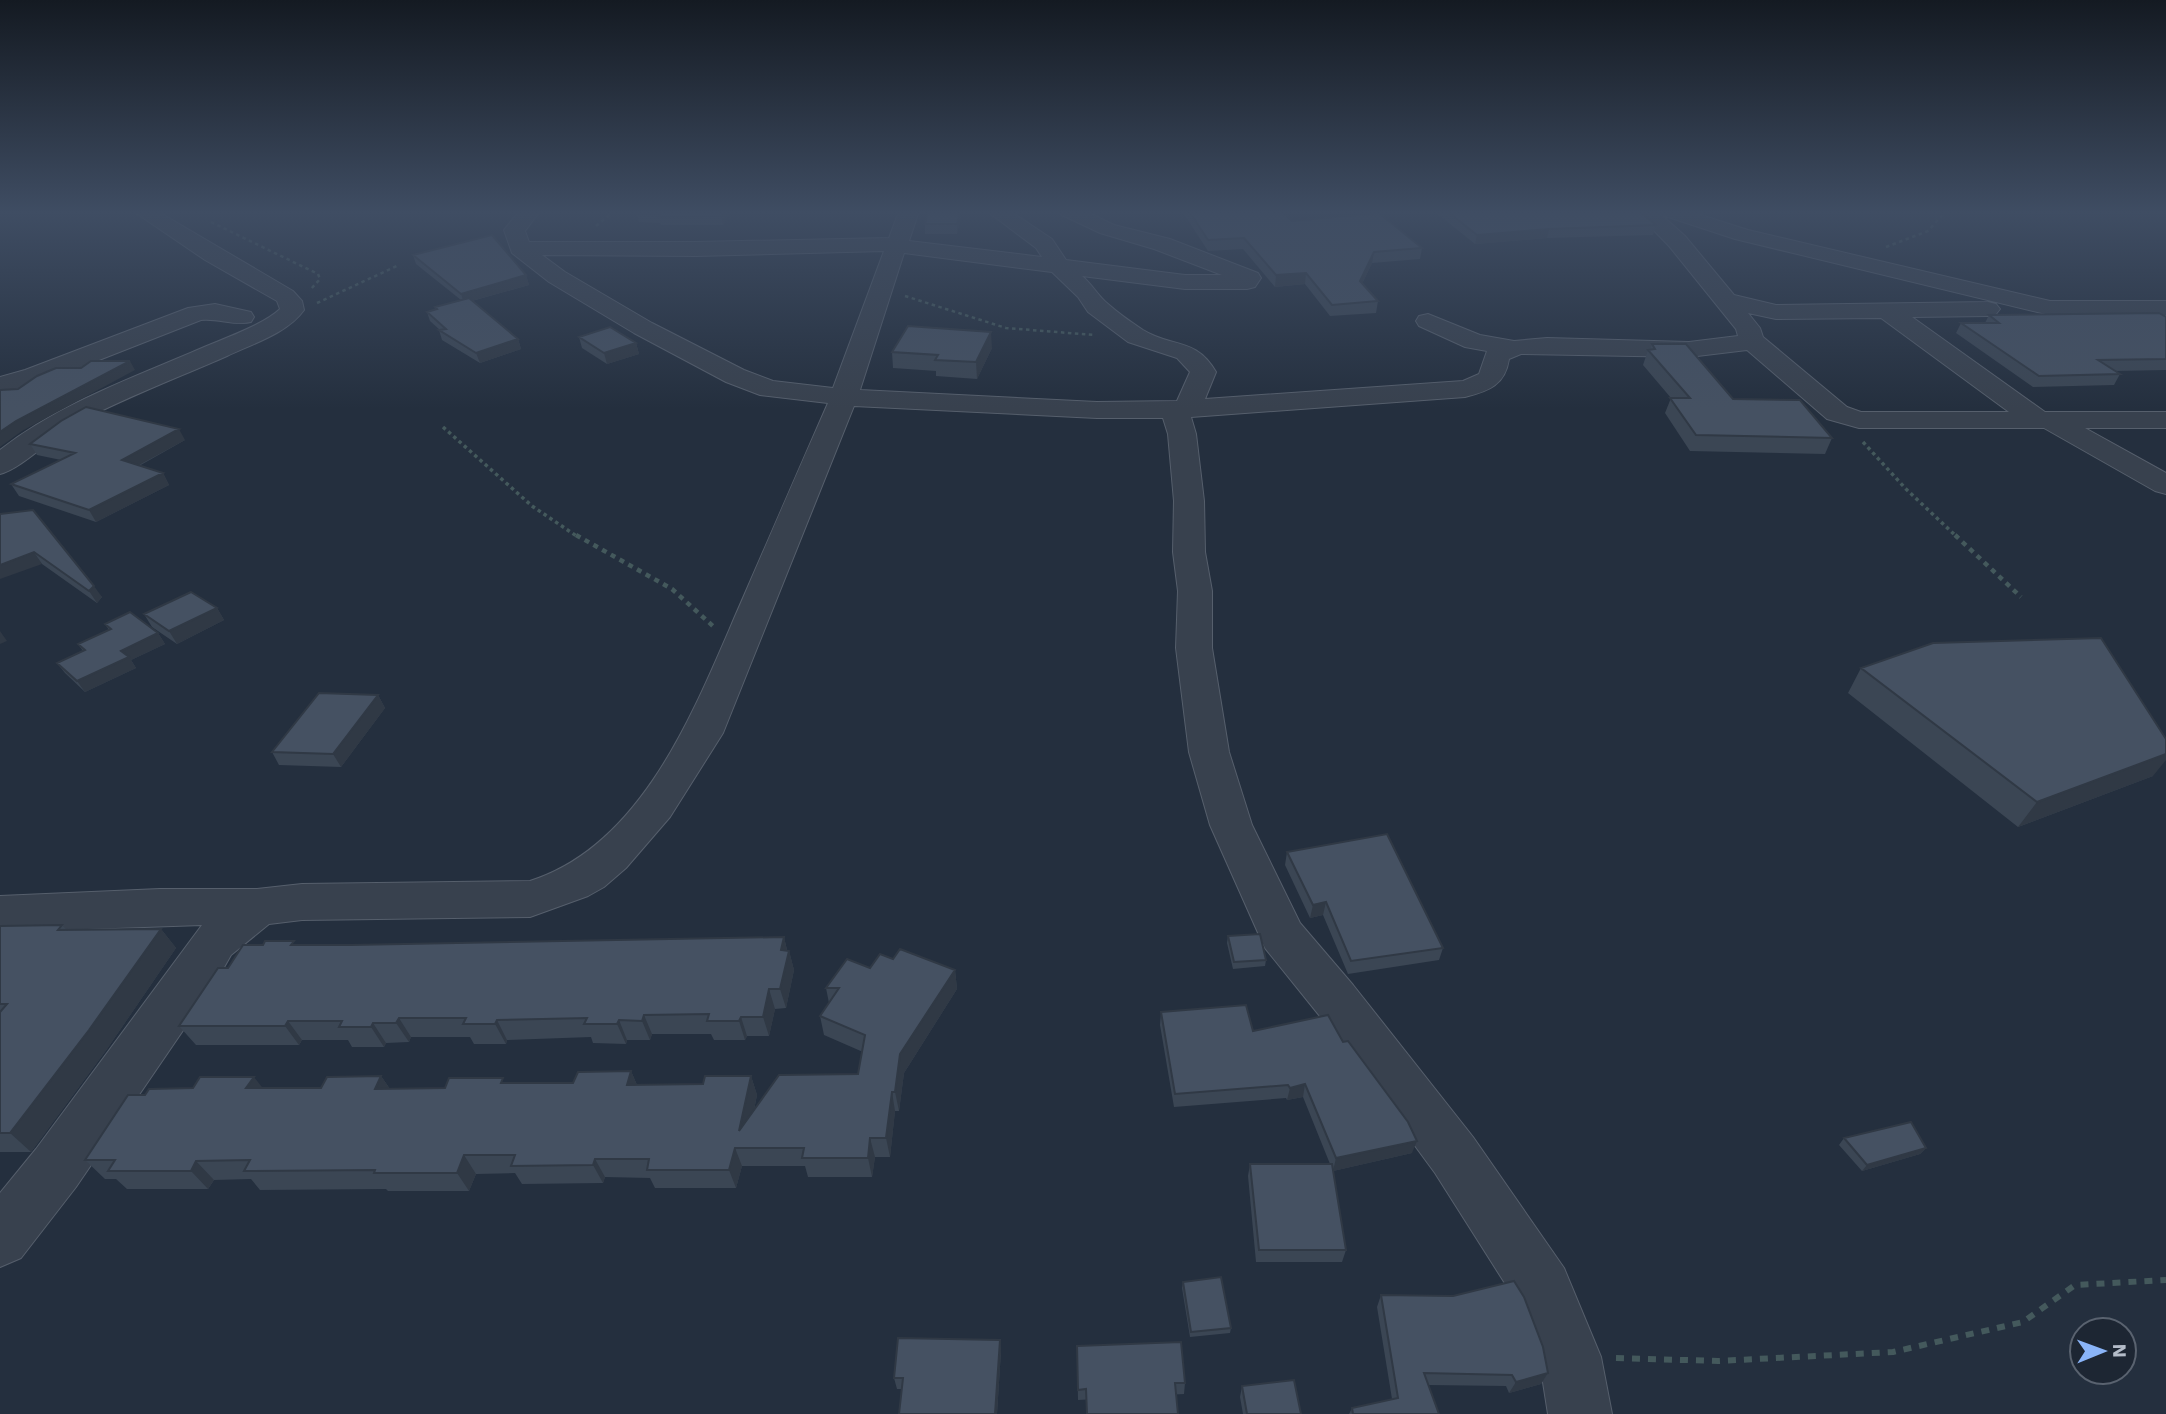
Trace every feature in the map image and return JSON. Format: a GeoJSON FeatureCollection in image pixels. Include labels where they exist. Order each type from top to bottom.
{"type":"FeatureCollection","features":[{"type":"Feature","properties":{"kind":"street"},"geometry":{"type":"LineString","coordinates":[[0,465],[36,436],[66,418],[284,318],[292,310],[290,300],[252,277]]}},
{"type":"Feature","properties":{"kind":"street"},"geometry":{"type":"LineString","coordinates":[[557,277],[735,376],[769,389],[844,397],[1097,410],[1181,409],[1465,389],[1488,382],[1495,371],[1497,355],[1509,348]]}},
{"type":"Feature","properties":{"kind":"street"},"geometry":{"type":"LineString","coordinates":[[0,914],[160,907],[257,907],[302,902],[530,899],[594,871],[622,843],[684,769],[703,733],[844,397],[886,277]]}},
{"type":"Feature","properties":{"kind":"street"},"geometry":{"type":"LineString","coordinates":[[1070,277],[1088,293],[1096,307],[1127,330],[1138,337],[1186,353],[1197,361],[1203,372],[1181,409],[1189,501],[1189,552],[1195,591],[1194,648],[1209,752],[1231,825],[1282,935],[1336,1000],[1454,1155],[1543,1289],[1570,1357],[1580,1414]]}},
{"type":"Feature","properties":{"kind":"street"},"geometry":{"type":"LineString","coordinates":[[1139,277],[1208,284],[1247,282],[1250,278],[1247,277]]}},
{"type":"Feature","properties":{"kind":"street"},"geometry":{"type":"LineString","coordinates":[[1706,277],[1750,334],[1837,413],[1859,420],[2166,420]]}},
{"type":"Feature","properties":{"kind":"street"},"geometry":{"type":"LineString","coordinates":[[1921,277],[2050,308]]}},
{"type":"Feature","properties":{"kind":"street"},"geometry":{"type":"LineString","coordinates":[[1724,300],[1776,312],[2166,308]]}},
{"type":"Feature","properties":{"kind":"street"},"geometry":{"type":"LineString","coordinates":[[1886,310],[2043,419],[2166,485]]}},
{"type":"Feature","properties":{"kind":"street"},"geometry":{"type":"LineString","coordinates":[[0,385],[34,376],[197,313],[215,311],[242,317]]}},
{"type":"Feature","properties":{"kind":"street"},"geometry":{"type":"LineString","coordinates":[[1428,321],[1474,342],[1509,348],[1536,345],[1728,348],[1776,312]]}},
{"type":"Feature","properties":{"kind":"street"},"geometry":{"type":"LineString","coordinates":[[0,1238],[56,1168],[197,971],[214,942],[257,907]]}},
{"type":"Feature","properties":{"kind":"path"},"geometry":{"type":"LineString","coordinates":[[284,318],[373,277]]}},
{"type":"Feature","properties":{"kind":"path"},"geometry":{"type":"LineString","coordinates":[[881,291],[931,302],[981,321],[1034,331],[1096,335]]}},
{"type":"Feature","properties":{"kind":"path"},"geometry":{"type":"LineString","coordinates":[[1837,413],[1906,489],[2021,597]]}},
{"type":"Feature","properties":{"kind":"path"},"geometry":{"type":"LineString","coordinates":[[443,427],[532,506],[588,543],[672,589],[739,650]]}},
{"type":"Feature","properties":{"kind":"path"},"geometry":{"type":"LineString","coordinates":[[1570,1357],[1718,1361],[1893,1352],[2023,1322],[2075,1285],[2166,1280]]}},
{"type":"Feature","properties":{"kind":"building"},"geometry":{"type":"Polygon","coordinates":[[[440,277],[519,277],[461,294],[440,277]]]}},
{"type":"Feature","properties":{"kind":"building"},"geometry":{"type":"Polygon","coordinates":[[[1309,277],[1362,277],[1360,281],[1378,301],[1332,305],[1309,277]]]}},
{"type":"Feature","properties":{"kind":"building"},"geometry":{"type":"Polygon","coordinates":[[[469,298],[518,339],[476,353],[439,330],[446,329],[427,312],[437,309],[435,307],[469,298]]]}},
{"type":"Feature","properties":{"kind":"building"},"geometry":{"type":"Polygon","coordinates":[[[2159,313],[2166,317],[2166,359],[2098,360],[2120,374],[2039,376],[1961,323],[1999,323],[1989,315],[2159,313]]]}},
{"type":"Feature","properties":{"kind":"building"},"geometry":{"type":"Polygon","coordinates":[[[908,326],[991,332],[976,362],[935,360],[938,355],[892,352],[908,326]]]}},
{"type":"Feature","properties":{"kind":"building"},"geometry":{"type":"Polygon","coordinates":[[[610,327],[636,343],[604,353],[579,337],[610,327]]]}},
{"type":"Feature","properties":{"kind":"building"},"geometry":{"type":"Polygon","coordinates":[[[1652,344],[1686,344],[1733,399],[1800,400],[1832,438],[1696,435],[1670,398],[1690,398],[1648,350],[1655,349],[1652,344]]]}},
{"type":"Feature","properties":{"kind":"building"},"geometry":{"type":"Polygon","coordinates":[[[91,361],[130,361],[0,432],[0,390],[18,389],[37,376],[56,368],[81,368],[91,361]]]}},
{"type":"Feature","properties":{"kind":"building"},"geometry":{"type":"Polygon","coordinates":[[[86,407],[179,429],[122,460],[163,473],[89,510],[11,484],[75,453],[30,444],[61,421],[86,407]]]}},
{"type":"Feature","properties":{"kind":"building"},"geometry":{"type":"Polygon","coordinates":[[[33,510],[94,586],[89,591],[34,552],[0,565],[0,514],[33,510]]]}},
{"type":"Feature","properties":{"kind":"building"},"geometry":{"type":"Polygon","coordinates":[[[191,592],[217,608],[169,631],[144,614],[191,592]]]}},
{"type":"Feature","properties":{"kind":"building"},"geometry":{"type":"Polygon","coordinates":[[[130,612],[158,633],[121,651],[129,657],[77,681],[57,663],[85,650],[78,644],[111,629],[105,624],[130,612]]]}},
{"type":"Feature","properties":{"kind":"building"},"geometry":{"type":"Polygon","coordinates":[[[2101,638],[2166,739],[2166,754],[2037,802],[1861,668],[1933,643],[2101,638]]]}},
{"type":"Feature","properties":{"kind":"building"},"geometry":{"type":"Polygon","coordinates":[[[319,693],[378,695],[333,754],[272,752],[319,693]]]}},
{"type":"Feature","properties":{"kind":"building"},"geometry":{"type":"Polygon","coordinates":[[[1387,834],[1443,948],[1351,961],[1326,902],[1313,905],[1287,852],[1387,834]]]}},
{"type":"Feature","properties":{"kind":"building"},"geometry":{"type":"Polygon","coordinates":[[[62,925],[58,930],[161,929],[89,1030],[10,1133],[0,1133],[0,1012],[7,1004],[0,1004],[0,926],[62,925]]]}},
{"type":"Feature","properties":{"kind":"building"},"geometry":{"type":"Polygon","coordinates":[[[1260,934],[1266,960],[1234,962],[1228,936],[1260,934]]]}},
{"type":"Feature","properties":{"kind":"building"},"geometry":{"type":"Polygon","coordinates":[[[784,937],[781,950],[789,951],[780,989],[769,989],[763,1017],[741,1017],[739,1021],[707,1021],[709,1014],[644,1015],[642,1021],[619,1020],[617,1024],[584,1024],[587,1018],[497,1020],[495,1024],[463,1024],[466,1018],[399,1018],[396,1023],[373,1023],[371,1027],[339,1027],[342,1021],[288,1021],[285,1026],[179,1026],[218,968],[228,968],[243,945],[263,945],[265,941],[294,941],[291,945],[350,945],[784,937]]]}},
{"type":"Feature","properties":{"kind":"building"},"geometry":{"type":"Polygon","coordinates":[[[900,949],[955,970],[900,1054],[886,1138],[870,1138],[868,1158],[802,1158],[804,1148],[735,1148],[729,1170],[647,1170],[649,1159],[595,1159],[593,1165],[511,1166],[515,1155],[464,1155],[457,1173],[374,1173],[375,1170],[244,1171],[250,1160],[196,1161],[191,1171],[108,1171],[115,1160],[85,1160],[128,1095],[145,1095],[149,1089],[193,1088],[200,1077],[254,1077],[246,1088],[321,1088],[327,1077],[381,1076],[375,1089],[445,1088],[449,1078],[503,1078],[501,1083],[573,1083],[578,1072],[631,1071],[627,1085],[703,1084],[705,1076],[751,1076],[739,1131],[779,1075],[858,1074],[865,1035],[820,1016],[839,988],[826,988],[847,959],[870,968],[880,954],[893,959],[900,949]]]}},
{"type":"Feature","properties":{"kind":"building"},"geometry":{"type":"Polygon","coordinates":[[[1246,1005],[1253,1031],[1328,1015],[1343,1042],[1348,1041],[1408,1122],[1417,1141],[1336,1158],[1305,1084],[1290,1088],[1288,1085],[1175,1094],[1161,1012],[1246,1005]]]}},
{"type":"Feature","properties":{"kind":"building"},"geometry":{"type":"Polygon","coordinates":[[[1911,1122],[1926,1148],[1867,1165],[1844,1138],[1911,1122]]]}},
{"type":"Feature","properties":{"kind":"building"},"geometry":{"type":"Polygon","coordinates":[[[1250,1164],[1332,1164],[1346,1250],[1259,1250],[1250,1164]]]}},
{"type":"Feature","properties":{"kind":"building"},"geometry":{"type":"Polygon","coordinates":[[[1221,1277],[1231,1328],[1191,1332],[1183,1282],[1221,1277]]]}},
{"type":"Feature","properties":{"kind":"building"},"geometry":{"type":"Polygon","coordinates":[[[1514,1281],[1524,1297],[1543,1347],[1548,1373],[1516,1382],[1512,1375],[1424,1373],[1439,1414],[1353,1414],[1352,1408],[1398,1398],[1381,1295],[1453,1296],[1514,1281]]]}},
{"type":"Feature","properties":{"kind":"building"},"geometry":{"type":"Polygon","coordinates":[[[898,1338],[1000,1340],[995,1414],[899,1414],[903,1378],[894,1378],[898,1338]]]}},
{"type":"Feature","properties":{"kind":"building"},"geometry":{"type":"Polygon","coordinates":[[[1181,1342],[1185,1383],[1175,1383],[1178,1414],[1087,1414],[1086,1389],[1078,1390],[1077,1346],[1181,1342]]]}},
{"type":"Feature","properties":{"kind":"building"},"geometry":{"type":"Polygon","coordinates":[[[1294,1380],[1301,1414],[1247,1414],[1242,1386],[1294,1380]]]}}]}
